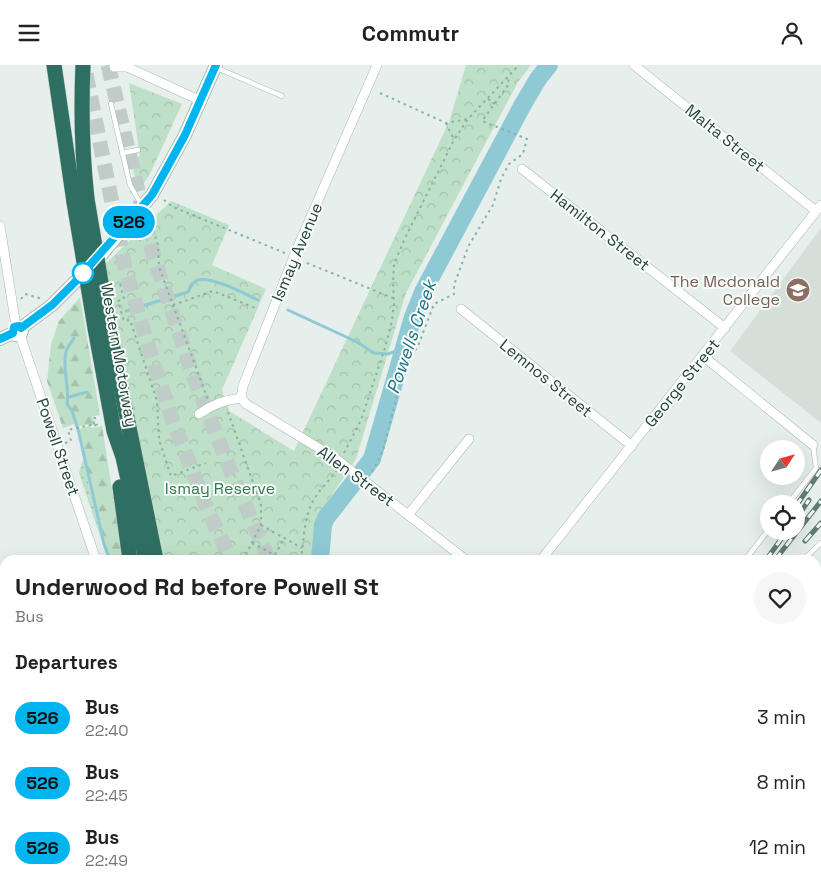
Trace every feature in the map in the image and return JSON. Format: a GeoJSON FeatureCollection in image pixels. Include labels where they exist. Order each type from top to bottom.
{"type":"FeatureCollection","features":[{"type":"Feature","properties":{"kind":"highway","name":"Western Motorway"},"geometry":{"type":"LineString","coordinates":[[54,65],[74,201],[101,326],[155,555]]}},
{"type":"Feature","properties":{"kind":"highway","name":"Western Motorway"},"geometry":{"type":"LineString","coordinates":[[84,65],[81,104],[83,158],[114,431],[123,457],[145,555]]}},
{"type":"Feature","properties":{"kind":"highway"},"geometry":{"type":"LineString","coordinates":[[114,431],[129,555]]}},
{"type":"Feature","properties":{"kind":"main road"},"geometry":{"type":"LineString","coordinates":[[101,255],[152,195],[185,135],[215,66]]}},
{"type":"Feature","properties":{"kind":"main road"},"geometry":{"type":"LineString","coordinates":[[0,339],[17,330],[52,305],[75,282]]}},
{"type":"Feature","properties":{"kind":"street","name":"Ismay Avenue"},"geometry":{"type":"LineString","coordinates":[[241,398],[243,386],[294,257],[377,65]]}},
{"type":"Feature","properties":{"kind":"street","name":"Malta Street"},"geometry":{"type":"LineString","coordinates":[[634,65],[819,208]]}},
{"type":"Feature","properties":{"kind":"street"},"geometry":{"type":"LineString","coordinates":[[114,67],[127,67],[199,100]]}},
{"type":"Feature","properties":{"kind":"street","name":"Hamilton Street"},"geometry":{"type":"LineString","coordinates":[[522,169],[725,328]]}},
{"type":"Feature","properties":{"kind":"street","name":"George Street"},"geometry":{"type":"LineString","coordinates":[[545,555],[819,208]]}},
{"type":"Feature","properties":{"kind":"street","name":"Powell Street"},"geometry":{"type":"LineString","coordinates":[[0,226],[17,330],[94,555]]}},
{"type":"Feature","properties":{"kind":"street","name":"Lemnos Street"},"geometry":{"type":"LineString","coordinates":[[461,309],[632,446]]}},
{"type":"Feature","properties":{"kind":"street"},"geometry":{"type":"LineString","coordinates":[[703,356],[813,445]]}},
{"type":"Feature","properties":{"kind":"street"},"geometry":{"type":"LineString","coordinates":[[199,413],[210,406],[228,399],[241,398]]}},
{"type":"Feature","properties":{"kind":"street","name":"Allen Street"},"geometry":{"type":"LineString","coordinates":[[241,398],[246,404],[336,458],[460,555]]}},
{"type":"Feature","properties":{"kind":"street"},"geometry":{"type":"LineString","coordinates":[[408,515],[469,439]]}},
{"type":"Feature","properties":{"kind":"lane"},"geometry":{"type":"LineString","coordinates":[[215,66],[282,97]]}},
{"type":"Feature","properties":{"kind":"lane"},"geometry":{"type":"LineString","coordinates":[[111,103],[130,185],[151,218]]}},
{"type":"Feature","properties":{"kind":"lane"},"geometry":{"type":"LineString","coordinates":[[122,153],[138,150]]}},
{"type":"Feature","properties":{"kind":"lane"},"geometry":{"type":"LineString","coordinates":[[795,495],[816,468],[813,445]]}},
{"type":"Feature","properties":{"kind":"lane"},"geometry":{"type":"LineString","coordinates":[[749,555],[760,540]]}},
{"type":"Feature","properties":{"kind":"lane"},"geometry":{"type":"LineString","coordinates":[[808,555],[821,543]]}},
{"type":"Feature","properties":{"kind":"path"},"geometry":{"type":"LineString","coordinates":[[301,555],[312,505],[316,496],[333,476],[336,458],[361,420],[385,348],[392,320],[394,265],[405,238],[454,141],[468,119],[518,65]]}},
{"type":"Feature","properties":{"kind":"path"},"geometry":{"type":"LineString","coordinates":[[372,472],[383,451],[404,368],[418,346],[434,304],[454,294],[454,285],[469,245],[493,205],[501,179],[510,164],[523,154],[527,139],[482,121],[509,83],[508,77]]}},
{"type":"Feature","properties":{"kind":"path"},"geometry":{"type":"LineString","coordinates":[[380,93],[446,123],[468,119]]}},
{"type":"Feature","properties":{"kind":"path"},"geometry":{"type":"LineString","coordinates":[[488,99],[495,104]]}},
{"type":"Feature","properties":{"kind":"path"},"geometry":{"type":"LineString","coordinates":[[446,123],[454,141]]}},
{"type":"Feature","properties":{"kind":"path"},"geometry":{"type":"LineString","coordinates":[[164,200],[173,207],[294,257]]}},
{"type":"Feature","properties":{"kind":"path"},"geometry":{"type":"LineString","coordinates":[[151,218],[151,225],[158,245],[159,267],[210,406]]}},
{"type":"Feature","properties":{"kind":"path"},"geometry":{"type":"LineString","coordinates":[[142,226],[151,225]]}},
{"type":"Feature","properties":{"kind":"path"},"geometry":{"type":"LineString","coordinates":[[307,263],[394,298]]}},
{"type":"Feature","properties":{"kind":"path"},"geometry":{"type":"LineString","coordinates":[[120,283],[124,299],[118,301],[124,321],[130,320],[156,401],[159,440],[171,476],[206,463]]}},
{"type":"Feature","properties":{"kind":"path"},"geometry":{"type":"LineString","coordinates":[[173,305],[213,291],[258,309]]}},
{"type":"Feature","properties":{"kind":"path"},"geometry":{"type":"LineString","coordinates":[[21,302],[21,298],[25,294],[47,301]]}},
{"type":"Feature","properties":{"kind":"path"},"geometry":{"type":"LineString","coordinates":[[228,412],[261,505],[261,525],[246,555]]}},
{"type":"Feature","properties":{"kind":"path"},"geometry":{"type":"LineString","coordinates":[[65,443],[71,441],[68,430],[97,425],[97,422],[94,423],[93,418],[96,417]]}},
{"type":"Feature","properties":{"kind":"path"},"geometry":{"type":"LineString","coordinates":[[261,525],[302,548]]}},
{"type":"Feature","properties":{"kind":"path"},"geometry":{"type":"LineString","coordinates":[[252,543],[275,555],[284,537]]}},
{"type":"Feature","properties":{"kind":"shaded area","name":"The Mcdonald College"},"geometry":{"type":"Polygon","coordinates":[[[821,228],[821,423],[730,351],[821,228]]]}},
{"type":"Feature","properties":{"kind":"green space","name":"Ismay Reserve"},"geometry":{"type":"Polygon","coordinates":[[[466,65],[531,65],[518,82],[406,293],[356,459],[316,519],[312,555],[162,555],[139,453],[105,264],[171,201],[229,225],[212,265],[266,289],[222,390],[229,411],[294,451],[449,122],[466,65]]]}},
{"type":"Feature","properties":{"kind":"green space"},"geometry":{"type":"Polygon","coordinates":[[[129,83],[182,104],[149,176],[141,187],[137,187],[131,159],[140,156],[129,83]]]}},
{"type":"Feature","properties":{"kind":"green space"},"geometry":{"type":"Polygon","coordinates":[[[80,297],[100,415],[92,417],[96,425],[75,427],[74,424],[63,428],[47,381],[51,344],[59,321],[80,297]]]}},
{"type":"Feature","properties":{"kind":"green space"},"geometry":{"type":"Polygon","coordinates":[[[90,426],[91,428],[102,426],[122,555],[109,555],[79,429],[90,426]]]}},
{"type":"Feature","properties":{"kind":"green space"},"geometry":{"type":"Polygon","coordinates":[[[83,459],[103,545],[79,473],[83,459]]]}},
{"type":"Feature","properties":{"kind":"green space"},"geometry":{"type":"Polygon","coordinates":[[[256,547],[271,555],[252,555],[256,547]]]}},
{"type":"Feature","properties":{"kind":"waterway","name":"Powells Creek"},"geometry":{"type":"LineString","coordinates":[[320,555],[323,525],[326,518],[372,459],[413,317],[423,292],[522,106],[549,65]]}},
{"type":"Feature","properties":{"kind":"waterway"},"geometry":{"type":"LineString","coordinates":[[126,311],[188,292],[195,282],[204,279],[228,286],[258,300]]}},
{"type":"Feature","properties":{"kind":"waterway"},"geometry":{"type":"LineString","coordinates":[[288,310],[357,342],[374,353],[388,354],[405,345]]}},
{"type":"Feature","properties":{"kind":"waterway"},"geometry":{"type":"LineString","coordinates":[[74,338],[65,358],[68,392],[67,404],[72,411],[78,429],[108,555]]}},
{"type":"Feature","properties":{"kind":"waterway"},"geometry":{"type":"LineString","coordinates":[[69,397],[87,392]]}},
{"type":"Feature","properties":{"kind":"tunnel"},"geometry":{"type":"LineString","coordinates":[[108,65],[154,258],[194,378],[229,467],[267,555]]}},
{"type":"Feature","properties":{"kind":"tunnel"},"geometry":{"type":"LineString","coordinates":[[86,74],[125,267],[146,339],[171,416],[209,513],[229,555]]}},
{"type":"Feature","properties":{"kind":"railway"},"geometry":{"type":"LineString","coordinates":[[804,495],[821,470]]}},
{"type":"Feature","properties":{"kind":"railway"},"geometry":{"type":"LineString","coordinates":[[805,506],[809,500]]}},
{"type":"Feature","properties":{"kind":"railway"},"geometry":{"type":"LineString","coordinates":[[779,555],[821,501]]}},
{"type":"Feature","properties":{"kind":"railway"},"geometry":{"type":"LineString","coordinates":[[805,541],[821,523]]}},
{"type":"Feature","properties":{"kind":"railway"},"geometry":{"type":"LineString","coordinates":[[770,555],[780,540]]}},
{"type":"Feature","properties":{"kind":"bus line","name":"526"},"geometry":{"type":"LineString","coordinates":[[0,339],[13,333],[12,329],[14,327],[19,326],[21,328],[36,319],[52,305],[101,255],[152,195],[185,135],[216,65]]}},
{"type":"Feature","properties":{"kind":"place","name":"The Mcdonald College"},"geometry":{"type":"Point","coordinates":[798,290]}}]}
